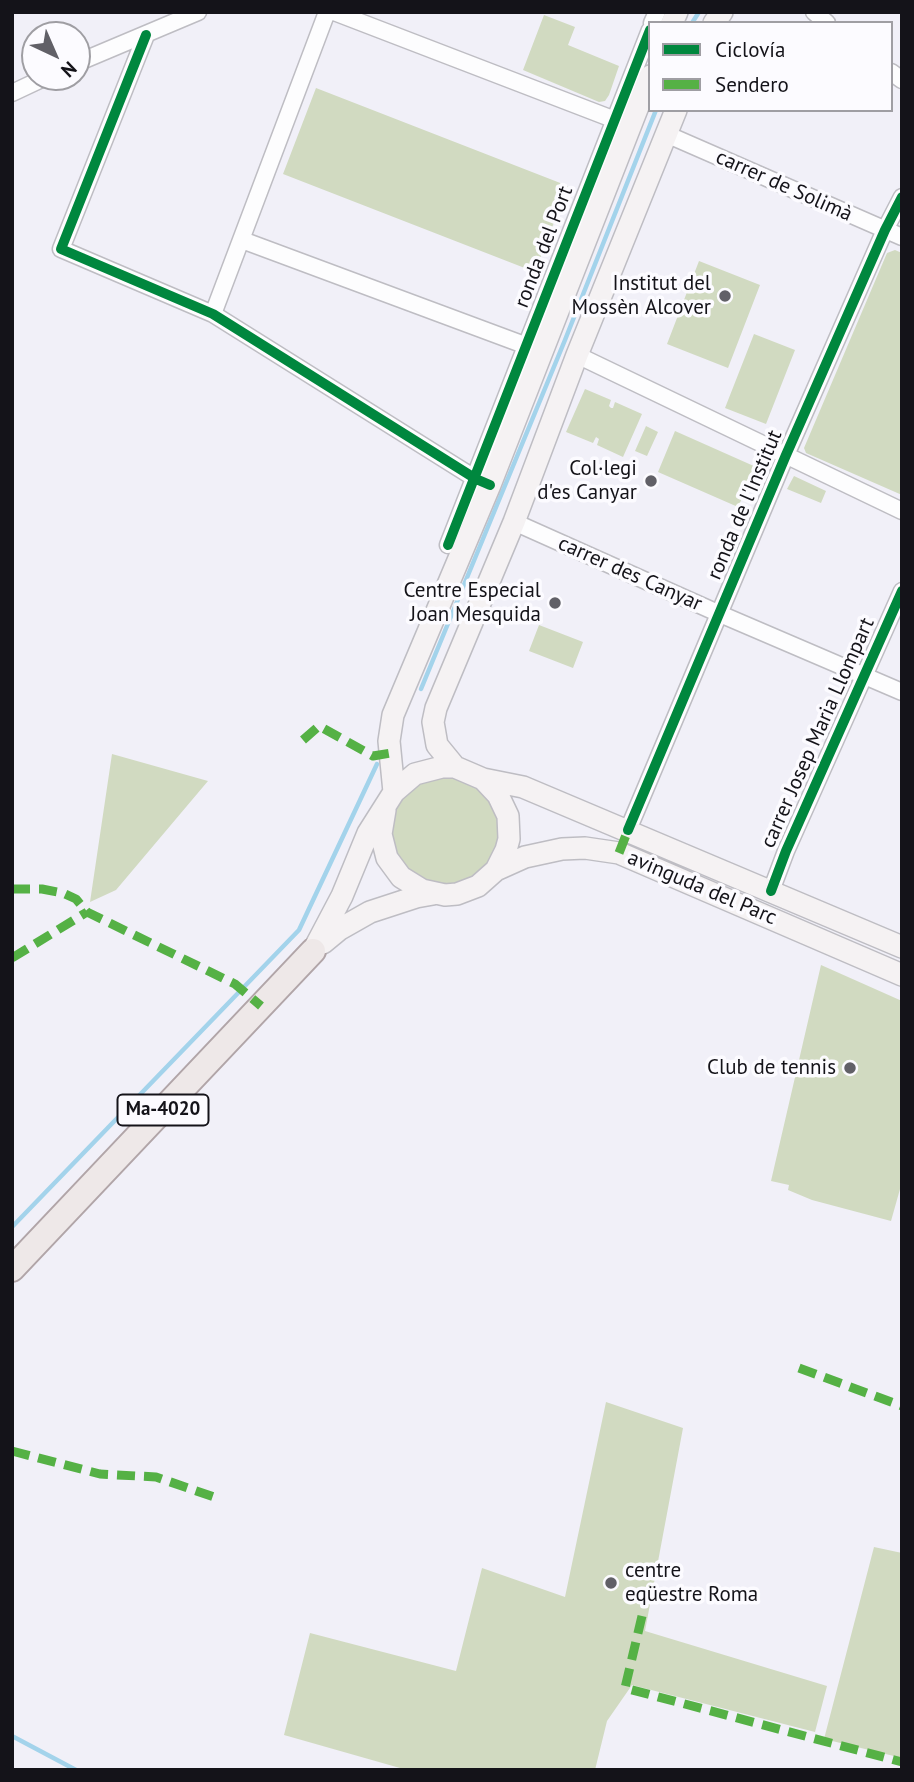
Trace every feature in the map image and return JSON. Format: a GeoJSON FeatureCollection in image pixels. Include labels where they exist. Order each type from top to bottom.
{"type":"FeatureCollection","features":[{"type":"Feature","properties":{"kind":"main road","name":"ronda del Port"},"geometry":{"type":"LineString","coordinates":[[390,801],[389,741],[393,715],[621,122],[648,79]]}},
{"type":"Feature","properties":{"kind":"main road"},"geometry":{"type":"LineString","coordinates":[[496,870],[506,850],[508,816],[498,795],[483,779],[455,767],[437,745],[433,722],[436,708],[514,522],[675,112]]}},
{"type":"Feature","properties":{"kind":"main road","name":"Ma-4020"},"geometry":{"type":"LineString","coordinates":[[313,951],[342,897],[368,834],[390,801],[415,774],[442,767],[455,767]]}},
{"type":"Feature","properties":{"kind":"main road","name":"avinguda del Parc"},"geometry":{"type":"LineString","coordinates":[[483,779],[523,787],[902,947]]}},
{"type":"Feature","properties":{"kind":"main road"},"geometry":{"type":"LineString","coordinates":[[390,801],[381,834],[387,858],[393,868],[411,885],[433,894]]}},
{"type":"Feature","properties":{"kind":"main road","name":"avinguda del Parc"},"geometry":{"type":"LineString","coordinates":[[496,870],[525,857],[562,849],[584,848],[619,853],[902,975]]}},
{"type":"Feature","properties":{"kind":"main road","name":"Ma-4020"},"geometry":{"type":"LineString","coordinates":[[12,1269],[313,951],[340,929],[370,912],[416,897],[468,891],[496,870]]}},
{"type":"Feature","properties":{"kind":"street"},"geometry":{"type":"LineString","coordinates":[[91,57],[198,12]]}},
{"type":"Feature","properties":{"kind":"street"},"geometry":{"type":"LineString","coordinates":[[213,314],[327,12]]}},
{"type":"Feature","properties":{"kind":"street"},"geometry":{"type":"LineString","coordinates":[[334,12],[621,122]]}},
{"type":"Feature","properties":{"kind":"street"},"geometry":{"type":"LineString","coordinates":[[146,35],[61,249],[213,314],[483,482]]}},
{"type":"Feature","properties":{"kind":"street","name":"ronda del Port"},"geometry":{"type":"LineString","coordinates":[[448,545],[483,482],[527,346],[621,122],[648,36]]}},
{"type":"Feature","properties":{"kind":"street","name":"carrer de Solimà"},"geometry":{"type":"LineString","coordinates":[[666,134],[902,237]]}},
{"type":"Feature","properties":{"kind":"street","name":"ronda de l'Institut"},"geometry":{"type":"LineString","coordinates":[[628,830],[786,455],[902,197]]}},
{"type":"Feature","properties":{"kind":"street"},"geometry":{"type":"LineString","coordinates":[[242,240],[527,346]]}},
{"type":"Feature","properties":{"kind":"street"},"geometry":{"type":"LineString","coordinates":[[578,355],[902,511]]}},
{"type":"Feature","properties":{"kind":"street","name":"carrer des Canyar"},"geometry":{"type":"LineString","coordinates":[[514,522],[902,691]]}},
{"type":"Feature","properties":{"kind":"street","name":"carrer Josep Maria Llompart"},"geometry":{"type":"LineString","coordinates":[[771,891],[786,851],[902,591]]}},
{"type":"Feature","properties":{"kind":"green space"},"geometry":{"type":"Polygon","coordinates":[[[544,15],[575,27],[568,45],[619,66],[605,101],[599,102],[523,70],[544,15]]]}},
{"type":"Feature","properties":{"kind":"green space"},"geometry":{"type":"Polygon","coordinates":[[[316,88],[568,186],[535,272],[283,174],[316,88]]]}},
{"type":"Feature","properties":{"kind":"green space"},"geometry":{"type":"Polygon","coordinates":[[[895,250],[902,253],[902,495],[806,453],[804,448],[887,253],[895,250]]]}},
{"type":"Feature","properties":{"kind":"green space"},"geometry":{"type":"Polygon","coordinates":[[[699,261],[760,285],[728,368],[667,344],[699,261]]]}},
{"type":"Feature","properties":{"kind":"green space"},"geometry":{"type":"Polygon","coordinates":[[[754,334],[795,350],[766,424],[725,408],[754,334]]]}},
{"type":"Feature","properties":{"kind":"green space"},"geometry":{"type":"Polygon","coordinates":[[[585,389],[611,400],[611,408],[615,402],[642,414],[623,457],[597,445],[599,439],[596,437],[593,443],[566,432],[585,389]]]}},
{"type":"Feature","properties":{"kind":"green space"},"geometry":{"type":"Polygon","coordinates":[[[646,426],[658,432],[647,456],[635,451],[646,426]]]}},
{"type":"Feature","properties":{"kind":"green space"},"geometry":{"type":"Polygon","coordinates":[[[675,431],[756,467],[738,507],[658,472],[675,431]]]}},
{"type":"Feature","properties":{"kind":"green space"},"geometry":{"type":"Polygon","coordinates":[[[794,476],[826,491],[821,503],[787,489],[794,476]]]}},
{"type":"Feature","properties":{"kind":"green space"},"geometry":{"type":"Polygon","coordinates":[[[539,625],[583,642],[573,668],[529,651],[539,625]]]}},
{"type":"Feature","properties":{"kind":"green space"},"geometry":{"type":"Polygon","coordinates":[[[112,754],[208,781],[116,890],[90,902],[112,754]]]}},
{"type":"Feature","properties":{"kind":"green space"},"geometry":{"type":"Polygon","coordinates":[[[446,776],[473,784],[487,796],[498,818],[499,842],[490,865],[465,882],[445,885],[429,883],[410,873],[392,847],[390,824],[400,798],[417,784],[446,776]]]}},
{"type":"Feature","properties":{"kind":"green space","name":"Club de tennis"},"geometry":{"type":"Polygon","coordinates":[[[821,965],[902,1001],[902,1182],[891,1221],[812,1200],[788,1190],[789,1185],[771,1181],[821,965]]]}},
{"type":"Feature","properties":{"kind":"green space","name":"centre eqüestre Roma"},"geometry":{"type":"Polygon","coordinates":[[[606,1402],[683,1428],[645,1631],[827,1686],[815,1732],[632,1685],[607,1721],[595,1770],[407,1770],[284,1735],[310,1633],[456,1671],[482,1568],[565,1597],[606,1402]]]}},
{"type":"Feature","properties":{"kind":"green space"},"geometry":{"type":"Polygon","coordinates":[[[874,1547],[902,1553],[902,1758],[824,1739],[874,1547]]]}},
{"type":"Feature","properties":{"kind":"waterway"},"geometry":{"type":"LineString","coordinates":[[693,21],[699,12]]}},
{"type":"Feature","properties":{"kind":"waterway"},"geometry":{"type":"LineString","coordinates":[[421,689],[565,340],[655,112]]}},
{"type":"Feature","properties":{"kind":"waterway"},"geometry":{"type":"LineString","coordinates":[[12,1227],[299,930],[377,764]]}},
{"type":"Feature","properties":{"kind":"waterway"},"geometry":{"type":"LineString","coordinates":[[12,1736],[76,1770]]}},
{"type":"Feature","properties":{"kind":"marked path"},"geometry":{"type":"LineString","coordinates":[[303,740],[319,726],[373,756],[391,753]]}},
{"type":"Feature","properties":{"kind":"marked path"},"geometry":{"type":"LineString","coordinates":[[619,853],[628,830]]}},
{"type":"Feature","properties":{"kind":"marked path"},"geometry":{"type":"LineString","coordinates":[[12,889],[42,889],[76,899],[87,912],[235,984],[261,1006]]}},
{"type":"Feature","properties":{"kind":"marked path"},"geometry":{"type":"LineString","coordinates":[[12,958],[87,912]]}},
{"type":"Feature","properties":{"kind":"marked path"},"geometry":{"type":"LineString","coordinates":[[799,1368],[902,1406]]}},
{"type":"Feature","properties":{"kind":"marked path"},"geometry":{"type":"LineString","coordinates":[[12,1451],[100,1474],[156,1477],[217,1498]]}},
{"type":"Feature","properties":{"kind":"marked path"},"geometry":{"type":"LineString","coordinates":[[642,1616],[625,1688],[902,1762]]}},
{"type":"Feature","properties":{"kind":"cycle path"},"geometry":{"type":"LineString","coordinates":[[146,35],[61,249],[213,314],[476,479],[490,485]]}},
{"type":"Feature","properties":{"kind":"cycle path"},"geometry":{"type":"LineString","coordinates":[[448,545],[648,35]]}},
{"type":"Feature","properties":{"kind":"cycle path"},"geometry":{"type":"LineString","coordinates":[[628,830],[786,455],[902,197]]}},
{"type":"Feature","properties":{"kind":"cycle path"},"geometry":{"type":"LineString","coordinates":[[771,891],[786,851],[902,591]]}},
{"type":"Feature","properties":{"kind":"place","name":"Institut del Mossèn Alcover"},"geometry":{"type":"Point","coordinates":[725,296]}},
{"type":"Feature","properties":{"kind":"place","name":"Col·legi d'es Canyar"},"geometry":{"type":"Point","coordinates":[651,481]}},
{"type":"Feature","properties":{"kind":"place","name":"Centre Especial Joan Mesquida"},"geometry":{"type":"Point","coordinates":[555,603]}},
{"type":"Feature","properties":{"kind":"place","name":"Club de tennis"},"geometry":{"type":"Point","coordinates":[850,1068]}},
{"type":"Feature","properties":{"kind":"place","name":"centre eqüestre Roma"},"geometry":{"type":"Point","coordinates":[611,1583]}}]}
